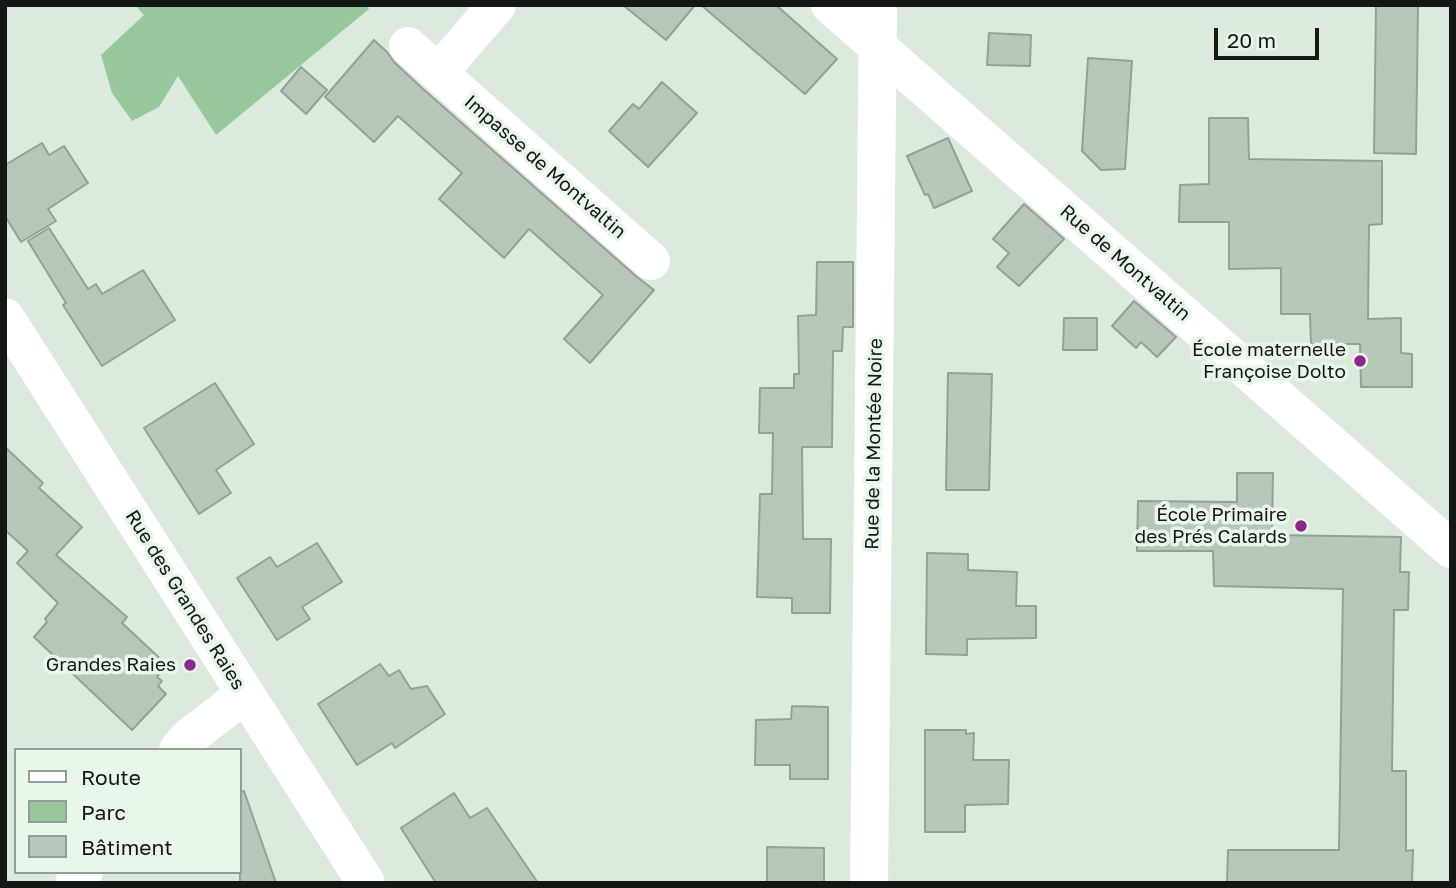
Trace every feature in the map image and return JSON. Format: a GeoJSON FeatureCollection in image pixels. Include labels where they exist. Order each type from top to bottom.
{"type":"FeatureCollection","features":[{"type":"Feature","properties":{"kind":"street"},"geometry":{"type":"LineString","coordinates":[[438,73],[497,5]]}},
{"type":"Feature","properties":{"kind":"street","name":"Rue de Montvaltin"},"geometry":{"type":"LineString","coordinates":[[830,5],[1451,550]]}},
{"type":"Feature","properties":{"kind":"street","name":"Rue de la Montée Noire"},"geometry":{"type":"LineString","coordinates":[[869,883],[878,5]]}},
{"type":"Feature","properties":{"kind":"street","name":"Impasse de Montvaltin"},"geometry":{"type":"LineString","coordinates":[[408,46],[652,261]]}},
{"type":"Feature","properties":{"kind":"street","name":"Rue des Grandes Raies"},"geometry":{"type":"LineString","coordinates":[[5,317],[366,883]]}},
{"type":"Feature","properties":{"kind":"street"},"geometry":{"type":"LineString","coordinates":[[180,748],[188,738],[245,694]]}},
{"type":"Feature","properties":{"kind":"green space"},"geometry":{"type":"Polygon","coordinates":[[[135,5],[366,5],[369,9],[216,135],[178,76],[159,107],[132,121],[112,93],[101,55],[144,15],[135,5]]]}},
{"type":"Feature","properties":{"kind":"building"},"geometry":{"type":"Polygon","coordinates":[[[623,5],[695,5],[666,40],[623,5]]]}},
{"type":"Feature","properties":{"kind":"building"},"geometry":{"type":"Polygon","coordinates":[[[701,5],[776,5],[837,59],[805,94],[701,5]]]}},
{"type":"Feature","properties":{"kind":"building"},"geometry":{"type":"Polygon","coordinates":[[[1376,5],[1418,5],[1416,154],[1374,153],[1376,5]]]}},
{"type":"Feature","properties":{"kind":"building"},"geometry":{"type":"Polygon","coordinates":[[[989,33],[1031,35],[1030,66],[987,65],[989,33]]]}},
{"type":"Feature","properties":{"kind":"building"},"geometry":{"type":"Polygon","coordinates":[[[374,40],[423,89],[654,290],[590,363],[564,339],[603,295],[529,229],[504,258],[439,199],[462,173],[398,116],[374,142],[325,97],[374,40]]]}},
{"type":"Feature","properties":{"kind":"building"},"geometry":{"type":"Polygon","coordinates":[[[1088,58],[1132,61],[1125,169],[1101,170],[1082,151],[1088,58]]]}},
{"type":"Feature","properties":{"kind":"building"},"geometry":{"type":"Polygon","coordinates":[[[301,67],[327,90],[306,114],[281,91],[301,67]]]}},
{"type":"Feature","properties":{"kind":"building"},"geometry":{"type":"Polygon","coordinates":[[[662,82],[697,113],[648,167],[609,131],[633,104],[639,109],[662,82]]]}},
{"type":"Feature","properties":{"kind":"building"},"geometry":{"type":"Polygon","coordinates":[[[1209,118],[1248,118],[1249,159],[1382,161],[1382,224],[1369,225],[1368,319],[1401,318],[1401,353],[1412,354],[1412,387],[1361,387],[1360,344],[1311,344],[1310,314],[1281,314],[1281,268],[1229,269],[1229,222],[1179,222],[1180,185],[1209,184],[1209,118]]]}},
{"type":"Feature","properties":{"kind":"building"},"geometry":{"type":"Polygon","coordinates":[[[948,138],[972,191],[934,208],[907,156],[948,138]]]}},
{"type":"Feature","properties":{"kind":"building"},"geometry":{"type":"Polygon","coordinates":[[[42,143],[49,155],[64,146],[88,183],[48,209],[56,221],[21,242],[5,216],[5,165],[42,143]]]}},
{"type":"Feature","properties":{"kind":"building"},"geometry":{"type":"Polygon","coordinates":[[[1024,204],[1064,239],[1019,286],[997,267],[1009,253],[993,239],[1024,204]]]}},
{"type":"Feature","properties":{"kind":"building"},"geometry":{"type":"Polygon","coordinates":[[[49,228],[88,289],[96,284],[102,294],[143,270],[175,320],[102,366],[63,305],[66,303],[28,241],[49,228]]]}},
{"type":"Feature","properties":{"kind":"building"},"geometry":{"type":"Polygon","coordinates":[[[817,262],[853,262],[853,327],[843,327],[842,351],[833,351],[832,447],[802,447],[803,539],[831,539],[830,613],[792,613],[792,598],[757,597],[760,494],[772,494],[773,433],[759,433],[760,388],[794,388],[794,374],[799,374],[798,316],[816,315],[817,262]]]}},
{"type":"Feature","properties":{"kind":"building"},"geometry":{"type":"Polygon","coordinates":[[[1134,301],[1176,337],[1157,357],[1141,342],[1136,348],[1112,326],[1134,301]]]}},
{"type":"Feature","properties":{"kind":"building"},"geometry":{"type":"Polygon","coordinates":[[[1064,318],[1097,318],[1097,350],[1063,350],[1064,318]]]}},
{"type":"Feature","properties":{"kind":"building"},"geometry":{"type":"Polygon","coordinates":[[[948,373],[992,374],[989,490],[946,490],[948,373]]]}},
{"type":"Feature","properties":{"kind":"building"},"geometry":{"type":"Polygon","coordinates":[[[215,383],[254,444],[216,470],[231,493],[199,514],[144,428],[215,383]]]}},
{"type":"Feature","properties":{"kind":"building"},"geometry":{"type":"Polygon","coordinates":[[[5,447],[43,483],[39,488],[82,527],[56,555],[127,617],[122,623],[167,665],[157,677],[162,681],[158,686],[166,694],[132,730],[34,637],[58,603],[17,563],[28,551],[5,530],[5,447]]]}},
{"type":"Feature","properties":{"kind":"building"},"geometry":{"type":"Polygon","coordinates":[[[1237,473],[1273,473],[1272,535],[1401,537],[1400,572],[1409,572],[1408,610],[1394,610],[1392,771],[1406,771],[1406,851],[1413,850],[1412,883],[1227,883],[1228,850],[1339,850],[1343,589],[1214,586],[1213,551],[1137,551],[1138,501],[1237,502],[1237,473]]]}},
{"type":"Feature","properties":{"kind":"building"},"geometry":{"type":"Polygon","coordinates":[[[317,543],[342,582],[302,607],[310,619],[277,640],[237,578],[270,557],[277,567],[317,543]]]}},
{"type":"Feature","properties":{"kind":"building"},"geometry":{"type":"Polygon","coordinates":[[[927,553],[968,554],[968,570],[1017,572],[1016,606],[1036,606],[1036,638],[967,639],[967,655],[926,654],[927,553]]]}},
{"type":"Feature","properties":{"kind":"building"},"geometry":{"type":"Polygon","coordinates":[[[380,664],[389,676],[399,670],[411,689],[427,686],[445,714],[395,748],[392,743],[357,765],[318,704],[380,664]]]}},
{"type":"Feature","properties":{"kind":"building"},"geometry":{"type":"Polygon","coordinates":[[[792,706],[828,707],[828,779],[790,779],[790,765],[755,765],[756,720],[791,719],[792,706]]]}},
{"type":"Feature","properties":{"kind":"building"},"geometry":{"type":"Polygon","coordinates":[[[925,730],[966,730],[966,734],[974,733],[973,760],[1009,760],[1008,804],[965,805],[965,832],[925,832],[925,730]]]}},
{"type":"Feature","properties":{"kind":"building"},"geometry":{"type":"Polygon","coordinates":[[[244,791],[276,883],[240,883],[244,791]]]}},
{"type":"Feature","properties":{"kind":"building"},"geometry":{"type":"Polygon","coordinates":[[[454,793],[470,818],[487,808],[538,883],[436,883],[401,828],[454,793]]]}},
{"type":"Feature","properties":{"kind":"building"},"geometry":{"type":"Polygon","coordinates":[[[767,847],[824,848],[824,883],[767,883],[767,847]]]}},
{"type":"Feature","properties":{"kind":"place","name":"École maternelle Françoise Dolto"},"geometry":{"type":"Point","coordinates":[1360,361]}},
{"type":"Feature","properties":{"kind":"place","name":"École Primaire des Prés Calards"},"geometry":{"type":"Point","coordinates":[1301,526]}},
{"type":"Feature","properties":{"kind":"place","name":"Grandes Raies"},"geometry":{"type":"Point","coordinates":[190,665]}}]}
